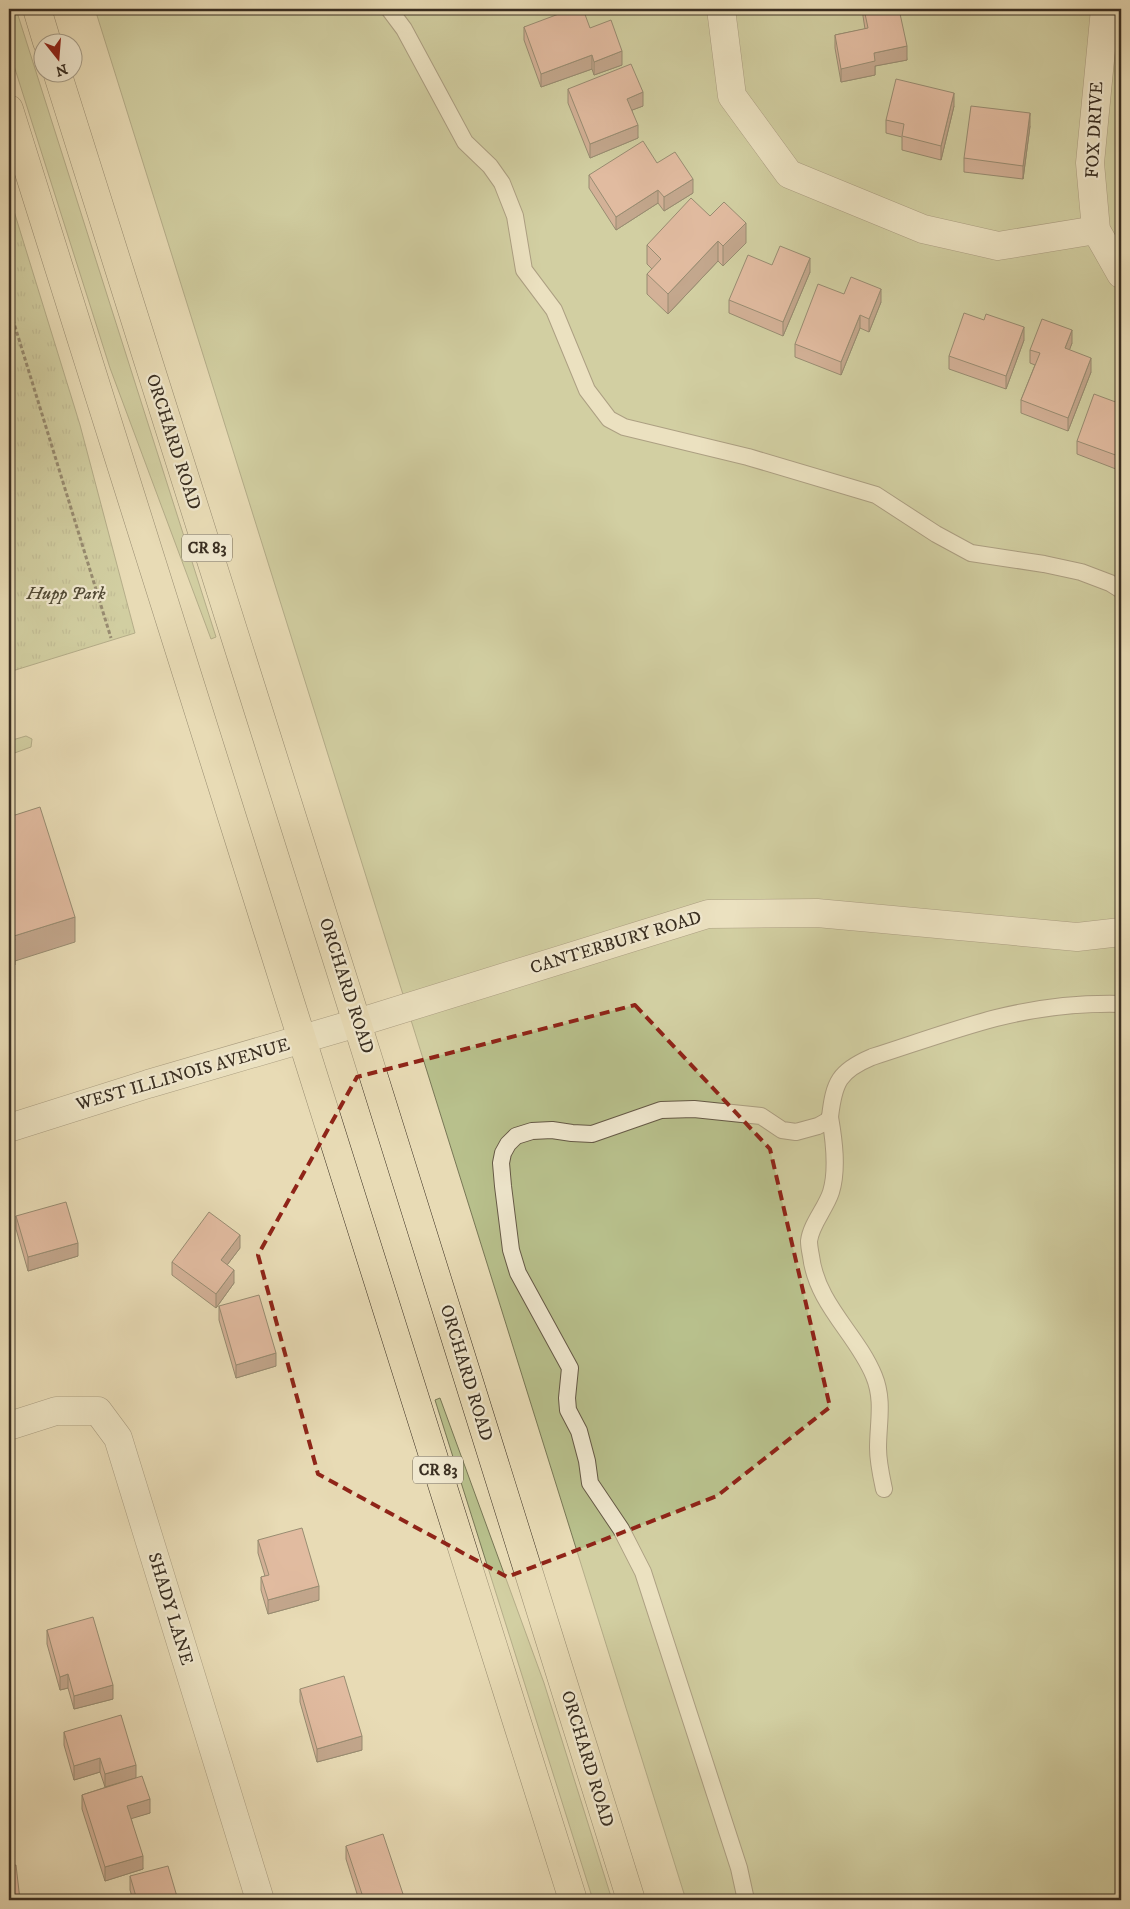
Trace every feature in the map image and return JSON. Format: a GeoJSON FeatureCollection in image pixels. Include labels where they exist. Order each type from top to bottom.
{"type":"FeatureCollection","features":[{"type":"Feature","properties":{"kind":"main road"},"geometry":{"type":"LineString","coordinates":[[36,9],[44,32]]}},
{"type":"Feature","properties":{"kind":"main road","name":"ORCHARD ROAD"},"geometry":{"type":"LineString","coordinates":[[60,82],[631,1900]]}},
{"type":"Feature","properties":{"kind":"main road","name":"CR 83"},"geometry":{"type":"LineString","coordinates":[[9,110],[574,1900]]}},
{"type":"Feature","properties":{"kind":"street"},"geometry":{"type":"LineString","coordinates":[[721,9],[732,96],[789,174],[923,229],[998,246],[1096,230]]}},
{"type":"Feature","properties":{"kind":"street","name":"FOX DRIVE"},"geometry":{"type":"LineString","coordinates":[[1105,9],[1090,163],[1096,230],[1121,274]]}},
{"type":"Feature","properties":{"kind":"street","name":"CANTERBURY ROAD"},"geometry":{"type":"LineString","coordinates":[[357,1023],[708,914],[817,913],[1077,937],[1121,932]]}},
{"type":"Feature","properties":{"kind":"street","name":"WEST ILLINOIS AVENUE"},"geometry":{"type":"LineString","coordinates":[[9,1128],[148,1084],[357,1023]]}},
{"type":"Feature","properties":{"kind":"street","name":"SHADY LANE"},"geometry":{"type":"LineString","coordinates":[[9,1426],[56,1411],[98,1411],[118,1438],[260,1900]]}},
{"type":"Feature","properties":{"kind":"lane"},"geometry":{"type":"LineString","coordinates":[[389,9],[404,29],[465,142],[490,166],[502,183],[516,216],[524,270],[554,310],[587,390],[609,418],[624,427],[748,457],[876,495],[936,534],[971,553],[1044,564],[1081,572],[1110,583],[1121,590]]}},
{"type":"Feature","properties":{"kind":"lane"},"geometry":{"type":"LineString","coordinates":[[884,1489],[878,1449],[881,1397],[874,1376],[827,1302],[817,1280],[811,1259],[809,1240],[831,1192],[834,1176],[833,1136],[830,1117],[832,1101],[840,1076],[858,1063],[872,1057],[996,1018],[1049,1009],[1121,1004]]}},
{"type":"Feature","properties":{"kind":"lane"},"geometry":{"type":"LineString","coordinates":[[746,1900],[739,1868],[646,1579],[621,1529],[590,1483],[587,1461],[579,1430],[568,1410],[567,1398],[570,1368],[518,1273],[511,1250],[501,1163],[508,1144],[516,1136],[524,1133],[552,1130],[592,1134],[661,1110],[694,1109],[760,1116],[782,1130],[796,1132],[818,1126],[827,1122],[830,1117]]}},
{"type":"Feature","properties":{"kind":"path"},"geometry":{"type":"LineString","coordinates":[[9,306],[112,638]]}},
{"type":"Feature","properties":{"kind":"highlighted area"},"geometry":{"type":"Polygon","coordinates":[[[635,1005],[770,1149],[830,1407],[717,1496],[507,1577],[318,1474],[258,1255],[357,1077],[635,1005]]]}},
{"type":"Feature","properties":{"kind":"green space"},"geometry":{"type":"Polygon","coordinates":[[[9,9],[16,9],[32,59],[32,82],[39,82],[216,637],[211,639],[110,368],[9,50],[9,9]]]}},
{"type":"Feature","properties":{"kind":"green space"},"geometry":{"type":"Polygon","coordinates":[[[95,9],[1121,9],[1121,1900],[686,1900],[95,9]]]}},
{"type":"Feature","properties":{"kind":"green space","name":"Hupp Park"},"geometry":{"type":"Polygon","coordinates":[[[9,195],[80,425],[135,633],[9,672],[9,195]]]}},
{"type":"Feature","properties":{"kind":"green space"},"geometry":{"type":"Polygon","coordinates":[[[26,736],[32,739],[31,747],[9,755],[9,741],[26,736]]]}},
{"type":"Feature","properties":{"kind":"green space"},"geometry":{"type":"Polygon","coordinates":[[[440,1398],[544,1683],[612,1900],[593,1900],[435,1400],[440,1398]]]}},
{"type":"Feature","properties":{"kind":"building"},"geometry":{"type":"Polygon","coordinates":[[[572,9],[583,9],[590,28],[611,20],[622,51],[594,62],[592,55],[541,74],[524,27],[572,9]]]}},
{"type":"Feature","properties":{"kind":"building"},"geometry":{"type":"Polygon","coordinates":[[[864,9],[899,9],[907,46],[874,53],[875,61],[841,69],[835,35],[868,28],[864,9]]]}},
{"type":"Feature","properties":{"kind":"building"},"geometry":{"type":"Polygon","coordinates":[[[631,64],[643,92],[627,99],[638,125],[590,144],[568,89],[631,64]]]}},
{"type":"Feature","properties":{"kind":"building"},"geometry":{"type":"Polygon","coordinates":[[[896,79],[954,93],[941,146],[902,136],[904,124],[886,120],[896,79]]]}},
{"type":"Feature","properties":{"kind":"building"},"geometry":{"type":"Polygon","coordinates":[[[971,106],[1030,113],[1023,166],[964,158],[971,106]]]}},
{"type":"Feature","properties":{"kind":"building"},"geometry":{"type":"Polygon","coordinates":[[[643,141],[657,163],[675,152],[693,179],[664,197],[658,190],[616,217],[589,175],[643,141]]]}},
{"type":"Feature","properties":{"kind":"building"},"geometry":{"type":"Polygon","coordinates":[[[691,198],[710,216],[724,202],[746,223],[723,246],[718,241],[668,294],[647,274],[661,259],[647,245],[691,198]]]}},
{"type":"Feature","properties":{"kind":"building"},"geometry":{"type":"Polygon","coordinates":[[[780,246],[810,258],[783,322],[729,300],[748,255],[772,265],[780,246]]]}},
{"type":"Feature","properties":{"kind":"building"},"geometry":{"type":"Polygon","coordinates":[[[851,277],[881,289],[869,319],[860,315],[841,362],[795,344],[818,284],[844,294],[851,277]]]}},
{"type":"Feature","properties":{"kind":"building"},"geometry":{"type":"Polygon","coordinates":[[[964,313],[984,320],[986,314],[1024,327],[1006,376],[949,356],[964,313]]]}},
{"type":"Feature","properties":{"kind":"building"},"geometry":{"type":"Polygon","coordinates":[[[1042,319],[1072,330],[1065,348],[1091,358],[1068,418],[1021,400],[1040,353],[1030,350],[1042,319]]]}},
{"type":"Feature","properties":{"kind":"building"},"geometry":{"type":"Polygon","coordinates":[[[1094,394],[1121,404],[1121,457],[1077,441],[1094,394]]]}},
{"type":"Feature","properties":{"kind":"building"},"geometry":{"type":"Polygon","coordinates":[[[40,807],[75,917],[14,936],[15,940],[9,942],[9,817],[40,807]]]}},
{"type":"Feature","properties":{"kind":"building"},"geometry":{"type":"Polygon","coordinates":[[[66,1202],[78,1243],[28,1257],[16,1216],[66,1202]]]}},
{"type":"Feature","properties":{"kind":"building"},"geometry":{"type":"Polygon","coordinates":[[[209,1212],[240,1235],[221,1260],[234,1270],[216,1294],[172,1262],[209,1212]]]}},
{"type":"Feature","properties":{"kind":"building"},"geometry":{"type":"Polygon","coordinates":[[[259,1295],[276,1353],[236,1365],[219,1306],[259,1295]]]}},
{"type":"Feature","properties":{"kind":"building"},"geometry":{"type":"Polygon","coordinates":[[[302,1528],[319,1586],[268,1600],[261,1577],[269,1575],[258,1540],[302,1528]]]}},
{"type":"Feature","properties":{"kind":"building"},"geometry":{"type":"Polygon","coordinates":[[[93,1617],[113,1685],[74,1696],[68,1674],[60,1677],[47,1630],[93,1617]]]}},
{"type":"Feature","properties":{"kind":"building"},"geometry":{"type":"Polygon","coordinates":[[[344,1676],[362,1736],[317,1749],[300,1689],[344,1676]]]}},
{"type":"Feature","properties":{"kind":"building"},"geometry":{"type":"Polygon","coordinates":[[[121,1715],[136,1765],[105,1774],[100,1758],[74,1766],[64,1732],[121,1715]]]}},
{"type":"Feature","properties":{"kind":"building"},"geometry":{"type":"Polygon","coordinates":[[[142,1776],[150,1799],[127,1806],[143,1856],[105,1867],[82,1795],[142,1776]]]}},
{"type":"Feature","properties":{"kind":"building"},"geometry":{"type":"Polygon","coordinates":[[[383,1834],[405,1900],[364,1900],[346,1846],[383,1834]]]}},
{"type":"Feature","properties":{"kind":"building"},"geometry":{"type":"Polygon","coordinates":[[[16,1865],[20,1900],[9,1900],[9,1866],[16,1865]]]}},
{"type":"Feature","properties":{"kind":"building"},"geometry":{"type":"Polygon","coordinates":[[[168,1866],[178,1900],[137,1900],[130,1876],[168,1866]]]}}]}
